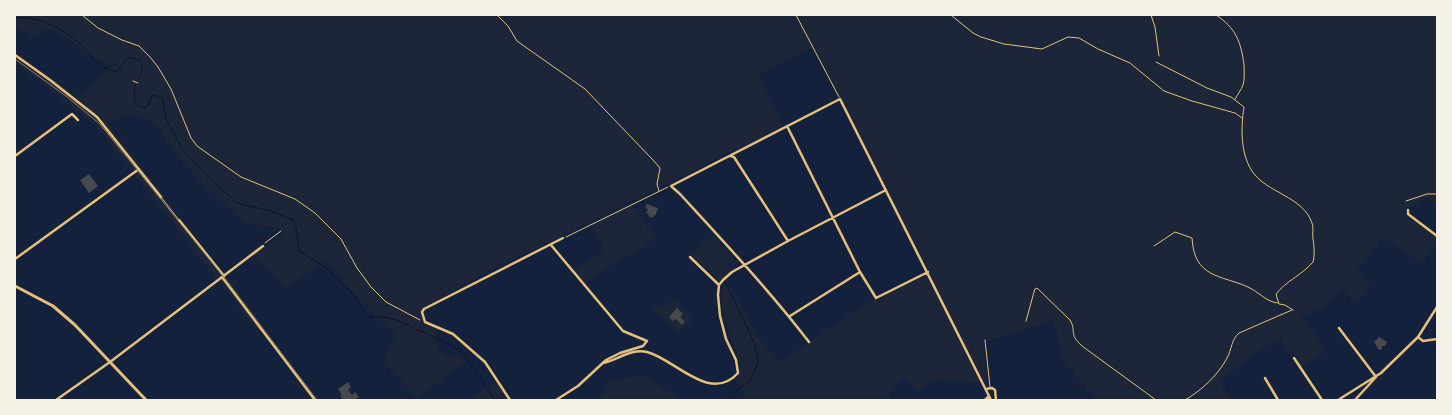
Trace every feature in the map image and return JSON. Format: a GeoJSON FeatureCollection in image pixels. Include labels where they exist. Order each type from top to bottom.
{"type":"FeatureCollection","features":[{"type":"Feature","properties":{"kind":"main road"},"geometry":{"type":"LineString","coordinates":[[15,286],[53,306],[75,325],[146,400]]}},
{"type":"Feature","properties":{"kind":"street"},"geometry":{"type":"LineString","coordinates":[[15,55],[97,117],[161,197]]}},
{"type":"Feature","properties":{"kind":"street"},"geometry":{"type":"LineString","coordinates":[[809,342],[790,316],[745,265],[671,186],[840,100],[991,400]]}},
{"type":"Feature","properties":{"kind":"street"},"geometry":{"type":"LineString","coordinates":[[15,156],[72,114],[78,120]]}},
{"type":"Feature","properties":{"kind":"street"},"geometry":{"type":"LineString","coordinates":[[787,126],[860,272],[876,298],[928,272]]}},
{"type":"Feature","properties":{"kind":"street"},"geometry":{"type":"LineString","coordinates":[[730,155],[734,157],[788,241]]}},
{"type":"Feature","properties":{"kind":"street"},"geometry":{"type":"LineString","coordinates":[[15,259],[139,168]]}},
{"type":"Feature","properties":{"kind":"street"},"geometry":{"type":"LineString","coordinates":[[603,363],[632,352],[644,352],[669,361],[688,375],[702,382],[719,383],[734,377],[738,373],[738,369],[726,339],[717,300],[720,285],[726,277],[788,241],[886,190]]}},
{"type":"Feature","properties":{"kind":"street"},"geometry":{"type":"LineString","coordinates":[[1408,210],[1408,214],[1437,236]]}},
{"type":"Feature","properties":{"kind":"street"},"geometry":{"type":"LineString","coordinates":[[179,220],[315,400]]}},
{"type":"Feature","properties":{"kind":"street"},"geometry":{"type":"LineString","coordinates":[[510,400],[485,362],[453,334],[426,322],[422,314],[424,309],[563,238]]}},
{"type":"Feature","properties":{"kind":"street"},"geometry":{"type":"LineString","coordinates":[[551,244],[623,330],[631,335],[645,338],[647,341],[643,346],[620,352],[603,363],[578,386],[556,400]]}},
{"type":"Feature","properties":{"kind":"street"},"geometry":{"type":"LineString","coordinates":[[56,400],[110,362],[263,246]]}},
{"type":"Feature","properties":{"kind":"street"},"geometry":{"type":"LineString","coordinates":[[690,257],[720,285]]}},
{"type":"Feature","properties":{"kind":"street"},"geometry":{"type":"LineString","coordinates":[[790,316],[860,272]]}},
{"type":"Feature","properties":{"kind":"street"},"geometry":{"type":"LineString","coordinates":[[1355,400],[1418,337],[1437,307]]}},
{"type":"Feature","properties":{"kind":"street"},"geometry":{"type":"LineString","coordinates":[[1339,328],[1376,377]]}},
{"type":"Feature","properties":{"kind":"street"},"geometry":{"type":"LineString","coordinates":[[1418,337],[1423,341],[1437,340]]}},
{"type":"Feature","properties":{"kind":"street"},"geometry":{"type":"LineString","coordinates":[[1294,358],[1322,400]]}},
{"type":"Feature","properties":{"kind":"street"},"geometry":{"type":"LineString","coordinates":[[1338,400],[1376,377]]}},
{"type":"Feature","properties":{"kind":"street"},"geometry":{"type":"LineString","coordinates":[[1265,378],[1278,400]]}},
{"type":"Feature","properties":{"kind":"street"},"geometry":{"type":"LineString","coordinates":[[986,389],[995,390],[996,400]]}},
{"type":"Feature","properties":{"kind":"street"},"geometry":{"type":"LineString","coordinates":[[985,400],[989,396]]}},
{"type":"Feature","properties":{"kind":"lane"},"geometry":{"type":"LineString","coordinates":[[161,197],[179,220]]}},
{"type":"Feature","properties":{"kind":"lane"},"geometry":{"type":"LineString","coordinates":[[985,340],[990,388]]}},
{"type":"Feature","properties":{"kind":"path"},"geometry":{"type":"LineString","coordinates":[[82,15],[98,28],[122,40],[140,46],[150,57],[171,89],[191,138],[197,146],[241,177],[295,200],[315,213],[342,239],[357,268],[371,287],[386,302],[426,322]]}},
{"type":"Feature","properties":{"kind":"path"},"geometry":{"type":"LineString","coordinates":[[497,15],[508,26],[517,41],[585,89],[653,160],[660,168],[657,184],[658,191]]}},
{"type":"Feature","properties":{"kind":"path"},"geometry":{"type":"LineString","coordinates":[[796,15],[840,100]]}},
{"type":"Feature","properties":{"kind":"path"},"geometry":{"type":"LineString","coordinates":[[951,15],[973,33],[1004,44],[1042,49],[1068,37],[1079,38],[1098,50],[1130,63],[1164,91],[1235,113],[1242,118]]}},
{"type":"Feature","properties":{"kind":"path"},"geometry":{"type":"LineString","coordinates":[[1151,15],[1159,56]]}},
{"type":"Feature","properties":{"kind":"path"},"geometry":{"type":"LineString","coordinates":[[1216,15],[1226,21],[1238,37],[1242,55],[1244,83],[1235,100]]}},
{"type":"Feature","properties":{"kind":"path"},"geometry":{"type":"LineString","coordinates":[[1156,62],[1235,100],[1244,107],[1242,131],[1244,147],[1252,171],[1259,180],[1299,206],[1309,217],[1313,226],[1313,262],[1276,294],[1279,304]]}},
{"type":"Feature","properties":{"kind":"path"},"geometry":{"type":"LineString","coordinates":[[133,81],[138,83]]}},
{"type":"Feature","properties":{"kind":"path"},"geometry":{"type":"LineString","coordinates":[[563,238],[671,186]]}},
{"type":"Feature","properties":{"kind":"path"},"geometry":{"type":"LineString","coordinates":[[1406,201],[1427,194],[1437,194]]}},
{"type":"Feature","properties":{"kind":"path"},"geometry":{"type":"LineString","coordinates":[[263,246],[281,231]]}},
{"type":"Feature","properties":{"kind":"path"},"geometry":{"type":"LineString","coordinates":[[1154,246],[1175,232],[1192,238],[1195,254],[1209,273],[1221,279],[1249,287],[1271,302],[1285,305],[1293,310],[1239,333],[1233,340],[1229,355],[1221,368],[1202,387],[1185,400]]}},
{"type":"Feature","properties":{"kind":"path"},"geometry":{"type":"LineString","coordinates":[[1026,321],[1035,290],[1038,288],[1070,320],[1074,337],[1085,350],[1156,400]]}},
{"type":"Feature","properties":{"kind":"shaded area"},"geometry":{"type":"Polygon","coordinates":[[[15,15],[777,15],[779,18],[782,15],[1437,15],[1437,208],[1428,197],[1403,212],[1437,238],[1437,242],[1421,263],[1383,237],[1356,271],[1372,287],[1355,303],[1343,288],[1324,307],[1301,317],[1316,336],[1325,352],[1300,368],[1292,352],[1288,352],[1281,340],[1270,343],[1219,381],[1232,400],[1098,400],[1065,364],[1053,321],[984,342],[983,348],[988,382],[931,380],[918,392],[905,377],[891,389],[889,400],[732,400],[745,395],[735,379],[739,371],[739,361],[722,307],[721,293],[726,279],[758,338],[780,362],[876,298],[928,272],[813,47],[758,74],[783,126],[733,152],[725,152],[721,157],[550,242],[544,242],[541,244],[542,246],[498,266],[422,309],[421,315],[425,324],[439,330],[434,340],[439,343],[437,349],[451,358],[456,353],[465,362],[417,398],[382,360],[397,336],[367,308],[325,260],[287,288],[254,255],[284,233],[277,227],[244,223],[202,183],[176,154],[156,125],[147,119],[126,113],[108,124],[265,327],[259,332],[94,124],[15,63],[15,52],[79,98],[111,66],[87,54],[75,43],[49,28],[32,36],[15,26],[15,15]]]}},
{"type":"Feature","properties":{"kind":"shaded area"},"geometry":{"type":"Polygon","coordinates":[[[632,204],[656,238],[631,256],[629,254],[583,284],[572,271],[605,251],[590,225],[632,204]]]}},
{"type":"Feature","properties":{"kind":"shaded area"},"geometry":{"type":"Polygon","coordinates":[[[713,235],[738,262],[734,264],[734,267],[731,262],[727,264],[730,270],[719,281],[691,255],[713,235]]]}},
{"type":"Feature","properties":{"kind":"shaded area"},"geometry":{"type":"Polygon","coordinates":[[[676,298],[693,320],[678,333],[652,308],[657,304],[662,308],[676,298]]]}},
{"type":"Feature","properties":{"kind":"shaded area"},"geometry":{"type":"Polygon","coordinates":[[[643,374],[681,400],[597,400],[611,382],[643,374]]]}},
{"type":"Feature","properties":{"kind":"shaded area"},"geometry":{"type":"Polygon","coordinates":[[[496,381],[508,400],[473,400],[476,393],[496,381]]]}},
{"type":"Feature","properties":{"kind":"building"},"geometry":{"type":"Polygon","coordinates":[[[89,174],[98,186],[89,193],[80,180],[89,174]]]}},
{"type":"Feature","properties":{"kind":"building"},"geometry":{"type":"Polygon","coordinates":[[[647,204],[658,208],[653,218],[646,213],[648,209],[645,208],[647,204]]]}},
{"type":"Feature","properties":{"kind":"building"},"geometry":{"type":"Polygon","coordinates":[[[677,308],[683,314],[680,317],[685,322],[682,325],[676,319],[673,321],[669,317],[677,308]]]}},
{"type":"Feature","properties":{"kind":"building"},"geometry":{"type":"Polygon","coordinates":[[[1379,337],[1387,342],[1379,350],[1374,342],[1379,337]]]}},
{"type":"Feature","properties":{"kind":"building"},"geometry":{"type":"Polygon","coordinates":[[[348,382],[351,387],[348,390],[352,395],[355,392],[359,397],[355,400],[343,400],[340,396],[342,395],[338,389],[348,382]]]}},
{"type":"Feature","properties":{"kind":"waterway"},"geometry":{"type":"LineString","coordinates":[[15,19],[21,17],[29,18],[56,27],[77,41],[99,64],[110,70],[116,72],[129,57],[141,61],[142,71],[134,91],[137,105],[144,108],[149,105],[151,97],[154,95],[163,99],[166,119],[182,149],[207,176],[237,203],[271,211],[293,220],[296,227],[299,251],[325,267],[352,293],[367,316],[397,320],[451,345],[460,351],[473,367],[495,400]]}},
{"type":"Feature","properties":{"kind":"waterway"},"geometry":{"type":"LineString","coordinates":[[725,281],[755,345],[758,362],[751,380],[733,393]]}},
{"type":"Feature","properties":{"kind":"tram line"},"geometry":{"type":"LineString","coordinates":[[15,59],[66,96],[100,124],[223,276],[317,400]]}}]}
